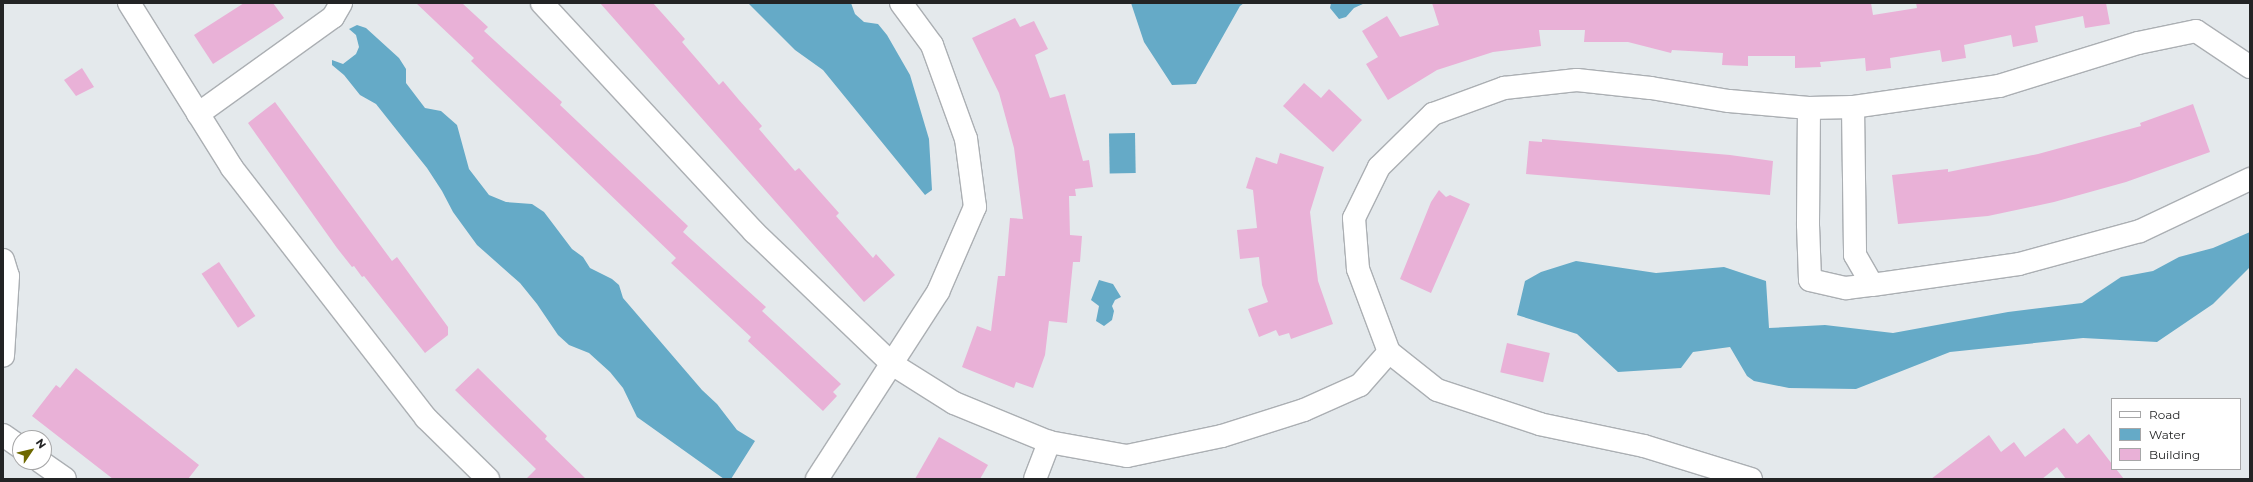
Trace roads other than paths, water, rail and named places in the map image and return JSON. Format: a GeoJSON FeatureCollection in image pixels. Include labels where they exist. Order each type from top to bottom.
{"type":"FeatureCollection","features":[{"type":"Feature","properties":{"kind":"street"},"geometry":{"type":"LineString","coordinates":[[129,3],[232,168],[426,418],[488,479]]}},
{"type":"Feature","properties":{"kind":"street"},"geometry":{"type":"LineString","coordinates":[[198,114],[333,17],[341,3]]}},
{"type":"Feature","properties":{"kind":"street"},"geometry":{"type":"LineString","coordinates":[[542,3],[754,232],[892,364],[954,403],[1049,442],[1126,456],[1222,436],[1304,410],[1360,385],[1389,352]]}},
{"type":"Feature","properties":{"kind":"street"},"geometry":{"type":"LineString","coordinates":[[817,479],[938,292],[975,207],[966,139],[932,45],[900,3]]}},
{"type":"Feature","properties":{"kind":"street"},"geometry":{"type":"LineString","coordinates":[[1751,479],[1644,446],[1540,424],[1437,390],[1389,352],[1358,269],[1354,218],[1379,167],[1433,114],[1504,88],[1577,80],[1651,88],[1729,101],[1809,108],[1853,107],[1999,86],[2138,43],[2196,31],[2250,67]]}},
{"type":"Feature","properties":{"kind":"street"},"geometry":{"type":"LineString","coordinates":[[1853,107],[1855,255],[1872,285]]}},
{"type":"Feature","properties":{"kind":"street"},"geometry":{"type":"LineString","coordinates":[[1809,108],[1808,225],[1810,280],[1846,288],[2019,264],[2140,231],[2250,180]]}},
{"type":"Feature","properties":{"kind":"street"},"geometry":{"type":"LineString","coordinates":[[3,260],[8,276],[3,356]]}},
{"type":"Feature","properties":{"kind":"street"},"geometry":{"type":"LineString","coordinates":[[3,435],[12,441]]}},
{"type":"Feature","properties":{"kind":"street"},"geometry":{"type":"LineString","coordinates":[[1034,479],[1049,442]]}},
{"type":"Feature","properties":{"kind":"street"},"geometry":{"type":"LineString","coordinates":[[52,470],[65,479]]}},
{"type":"Feature","properties":{"kind":"water"},"geometry":{"type":"Polygon","coordinates":[[[748,3],[851,3],[855,14],[864,22],[878,24],[887,35],[910,75],[929,139],[932,190],[925,195],[823,70],[795,50],[748,3]]]}},
{"type":"Feature","properties":{"kind":"water"},"geometry":{"type":"Polygon","coordinates":[[[1131,3],[1244,3],[1240,6],[1196,84],[1172,85],[1144,42],[1131,3]]]}},
{"type":"Feature","properties":{"kind":"water"},"geometry":{"type":"Polygon","coordinates":[[[1331,3],[1365,3],[1354,8],[1346,17],[1339,19],[1330,8],[1331,3]]]}},
{"type":"Feature","properties":{"kind":"water"},"geometry":{"type":"Polygon","coordinates":[[[357,25],[366,28],[399,58],[406,69],[406,83],[425,108],[441,111],[457,125],[469,169],[489,195],[506,202],[532,204],[544,212],[572,249],[583,257],[590,268],[612,279],[619,285],[623,298],[702,390],[717,404],[737,430],[755,441],[731,479],[724,479],[637,417],[623,388],[610,372],[589,353],[569,345],[558,335],[537,304],[520,283],[477,245],[453,212],[442,191],[427,168],[376,104],[360,95],[344,75],[332,65],[332,60],[343,64],[356,54],[359,47],[356,35],[349,29],[357,25]]]}},
{"type":"Feature","properties":{"kind":"water"},"geometry":{"type":"Polygon","coordinates":[[[1109,133],[1135,133],[1136,173],[1110,173],[1109,133]]]}},
{"type":"Feature","properties":{"kind":"water"},"geometry":{"type":"Polygon","coordinates":[[[2250,232],[2250,267],[2213,304],[2157,342],[2083,338],[1950,352],[1856,389],[1789,388],[1754,381],[1747,376],[1730,347],[1693,352],[1681,368],[1618,372],[1577,334],[1517,315],[1525,281],[1541,272],[1576,261],[1656,273],[1724,267],[1766,281],[1769,328],[1825,325],[1893,333],[2008,312],[2082,303],[2121,277],[2153,271],[2179,257],[2213,248],[2250,232]]]}},
{"type":"Feature","properties":{"kind":"water"},"geometry":{"type":"Polygon","coordinates":[[[1099,280],[1113,284],[1121,297],[1115,300],[1112,306],[1114,311],[1112,320],[1104,326],[1096,321],[1099,306],[1091,300],[1099,280]]]}}]}
